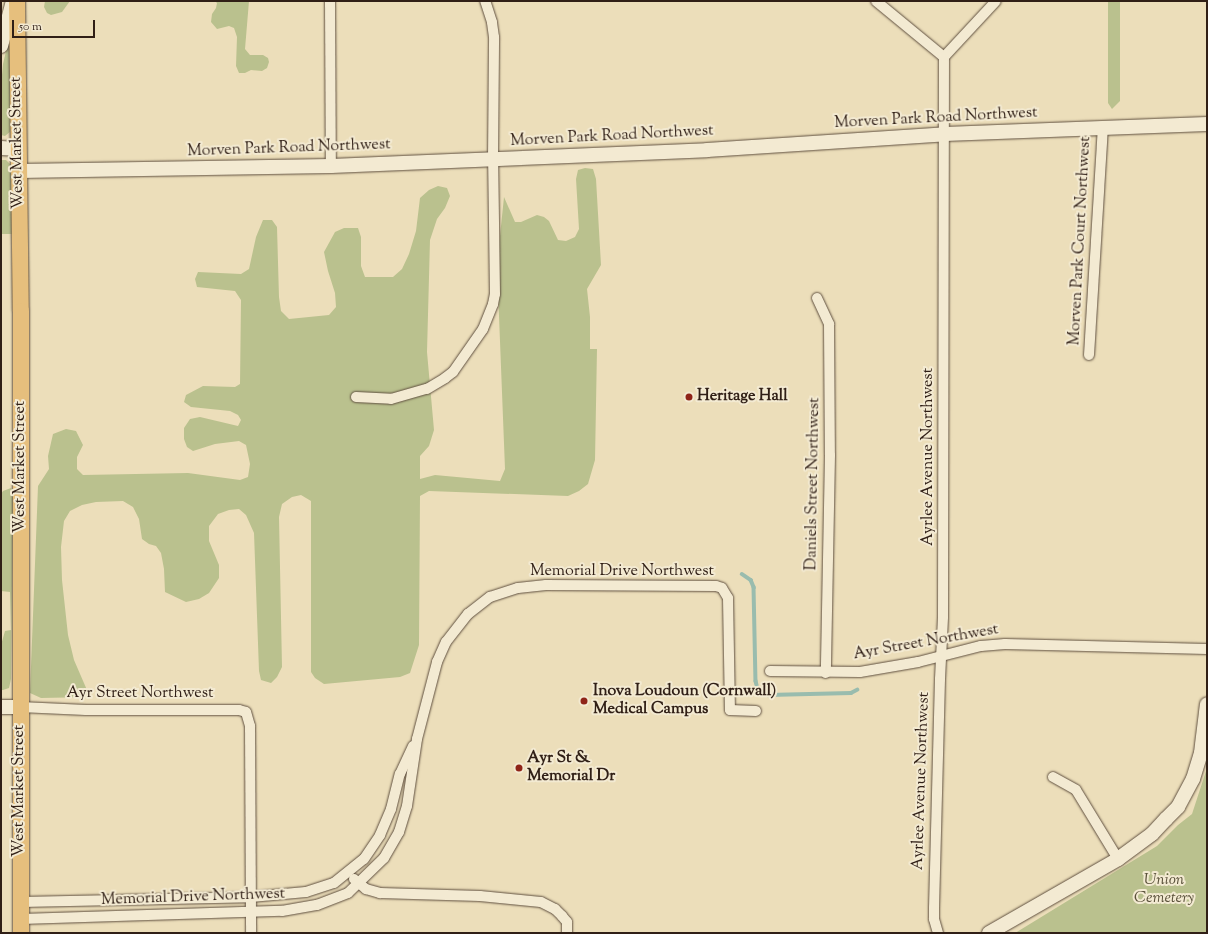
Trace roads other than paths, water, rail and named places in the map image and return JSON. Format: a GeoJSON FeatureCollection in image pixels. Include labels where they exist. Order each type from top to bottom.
{"type":"FeatureCollection","features":[{"type":"Feature","properties":{"kind":"main road","name":"West Market Street"},"geometry":{"type":"LineString","coordinates":[[17,1],[21,311],[21,926]]}},
{"type":"Feature","properties":{"kind":"street"},"geometry":{"type":"LineString","coordinates":[[1,46],[13,1]]}},
{"type":"Feature","properties":{"kind":"street"},"geometry":{"type":"LineString","coordinates":[[330,1],[331,166]]}},
{"type":"Feature","properties":{"kind":"street"},"geometry":{"type":"LineString","coordinates":[[356,397],[391,399],[427,389],[453,372],[483,329],[495,294],[493,159],[494,37],[492,22],[485,1]]}},
{"type":"Feature","properties":{"kind":"street"},"geometry":{"type":"LineString","coordinates":[[876,1],[944,57],[996,1]]}},
{"type":"Feature","properties":{"kind":"street","name":"Ayrlee Avenue Northwest"},"geometry":{"type":"LineString","coordinates":[[938,933],[934,919],[934,908],[943,610],[944,57]]}},
{"type":"Feature","properties":{"kind":"street","name":"Morven Park Road Northwest"},"geometry":{"type":"LineString","coordinates":[[19,171],[331,166],[707,150],[945,134],[1207,124]]}},
{"type":"Feature","properties":{"kind":"street","name":"Morven Park Court Northwest"},"geometry":{"type":"LineString","coordinates":[[1089,355],[1103,129]]}},
{"type":"Feature","properties":{"kind":"street"},"geometry":{"type":"LineString","coordinates":[[1,148],[18,149]]}},
{"type":"Feature","properties":{"kind":"street","name":"Daniels Street Northwest"},"geometry":{"type":"LineString","coordinates":[[816,298],[829,324],[830,455],[826,673]]}},
{"type":"Feature","properties":{"kind":"street","name":"Memorial Drive Northwest"},"geometry":{"type":"LineString","coordinates":[[21,926],[135,916],[282,911],[317,905],[348,893],[384,858],[398,832],[407,806],[417,739],[437,662],[446,642],[456,626],[468,614],[490,597],[518,588],[546,585],[716,586],[722,588],[728,598],[730,710],[756,711]]}},
{"type":"Feature","properties":{"kind":"street","name":"Ayr Street Northwest"},"geometry":{"type":"LineString","coordinates":[[770,671],[826,673],[860,672],[918,662],[941,655],[982,646],[1005,644],[1207,649]]}},
{"type":"Feature","properties":{"kind":"street"},"geometry":{"type":"LineString","coordinates":[[989,933],[1118,859],[1152,834],[1178,807],[1186,794],[1198,767],[1207,704]]}},
{"type":"Feature","properties":{"kind":"street"},"geometry":{"type":"LineString","coordinates":[[1,707],[20,707]]}},
{"type":"Feature","properties":{"kind":"street","name":"Ayr Street Northwest"},"geometry":{"type":"LineString","coordinates":[[20,707],[86,710],[240,710],[246,712],[250,726],[251,897]]}},
{"type":"Feature","properties":{"kind":"street","name":"Memorial Drive Northwest"},"geometry":{"type":"LineString","coordinates":[[21,902],[251,897],[306,892],[334,883],[364,859],[380,835],[391,809],[400,774],[417,739]]}},
{"type":"Feature","properties":{"kind":"street"},"geometry":{"type":"LineString","coordinates":[[1053,777],[1076,790],[1118,859]]}},
{"type":"Feature","properties":{"kind":"street"},"geometry":{"type":"LineString","coordinates":[[347,873],[366,889],[380,893],[437,894],[527,899],[541,902],[555,909],[567,922],[568,933]]}},
{"type":"Feature","properties":{"kind":"street"},"geometry":{"type":"LineString","coordinates":[[251,897],[251,933]]}},
{"type":"Feature","properties":{"kind":"street"},"geometry":{"type":"LineString","coordinates":[[134,899],[135,916]]}},
{"type":"Feature","properties":{"kind":"waterway"},"geometry":{"type":"LineString","coordinates":[[742,574],[751,580],[754,587],[756,681],[758,690],[768,695],[851,693],[857,690]]}},
{"type":"Feature","properties":{"kind":"place","name":"Heritage Hall"},"geometry":{"type":"Point","coordinates":[689,397]}},
{"type":"Feature","properties":{"kind":"place","name":"Inova Loudoun (Cornwall) Medical Campus"},"geometry":{"type":"Point","coordinates":[584,701]}},
{"type":"Feature","properties":{"kind":"place","name":"Ayr St & Memorial Dr"},"geometry":{"type":"Point","coordinates":[519,768]}},
{"type":"Feature","properties":{"kind":"park label","name":"Union Cemetery"},"geometry":{"type":"Point","coordinates":[1164,890]}}]}
